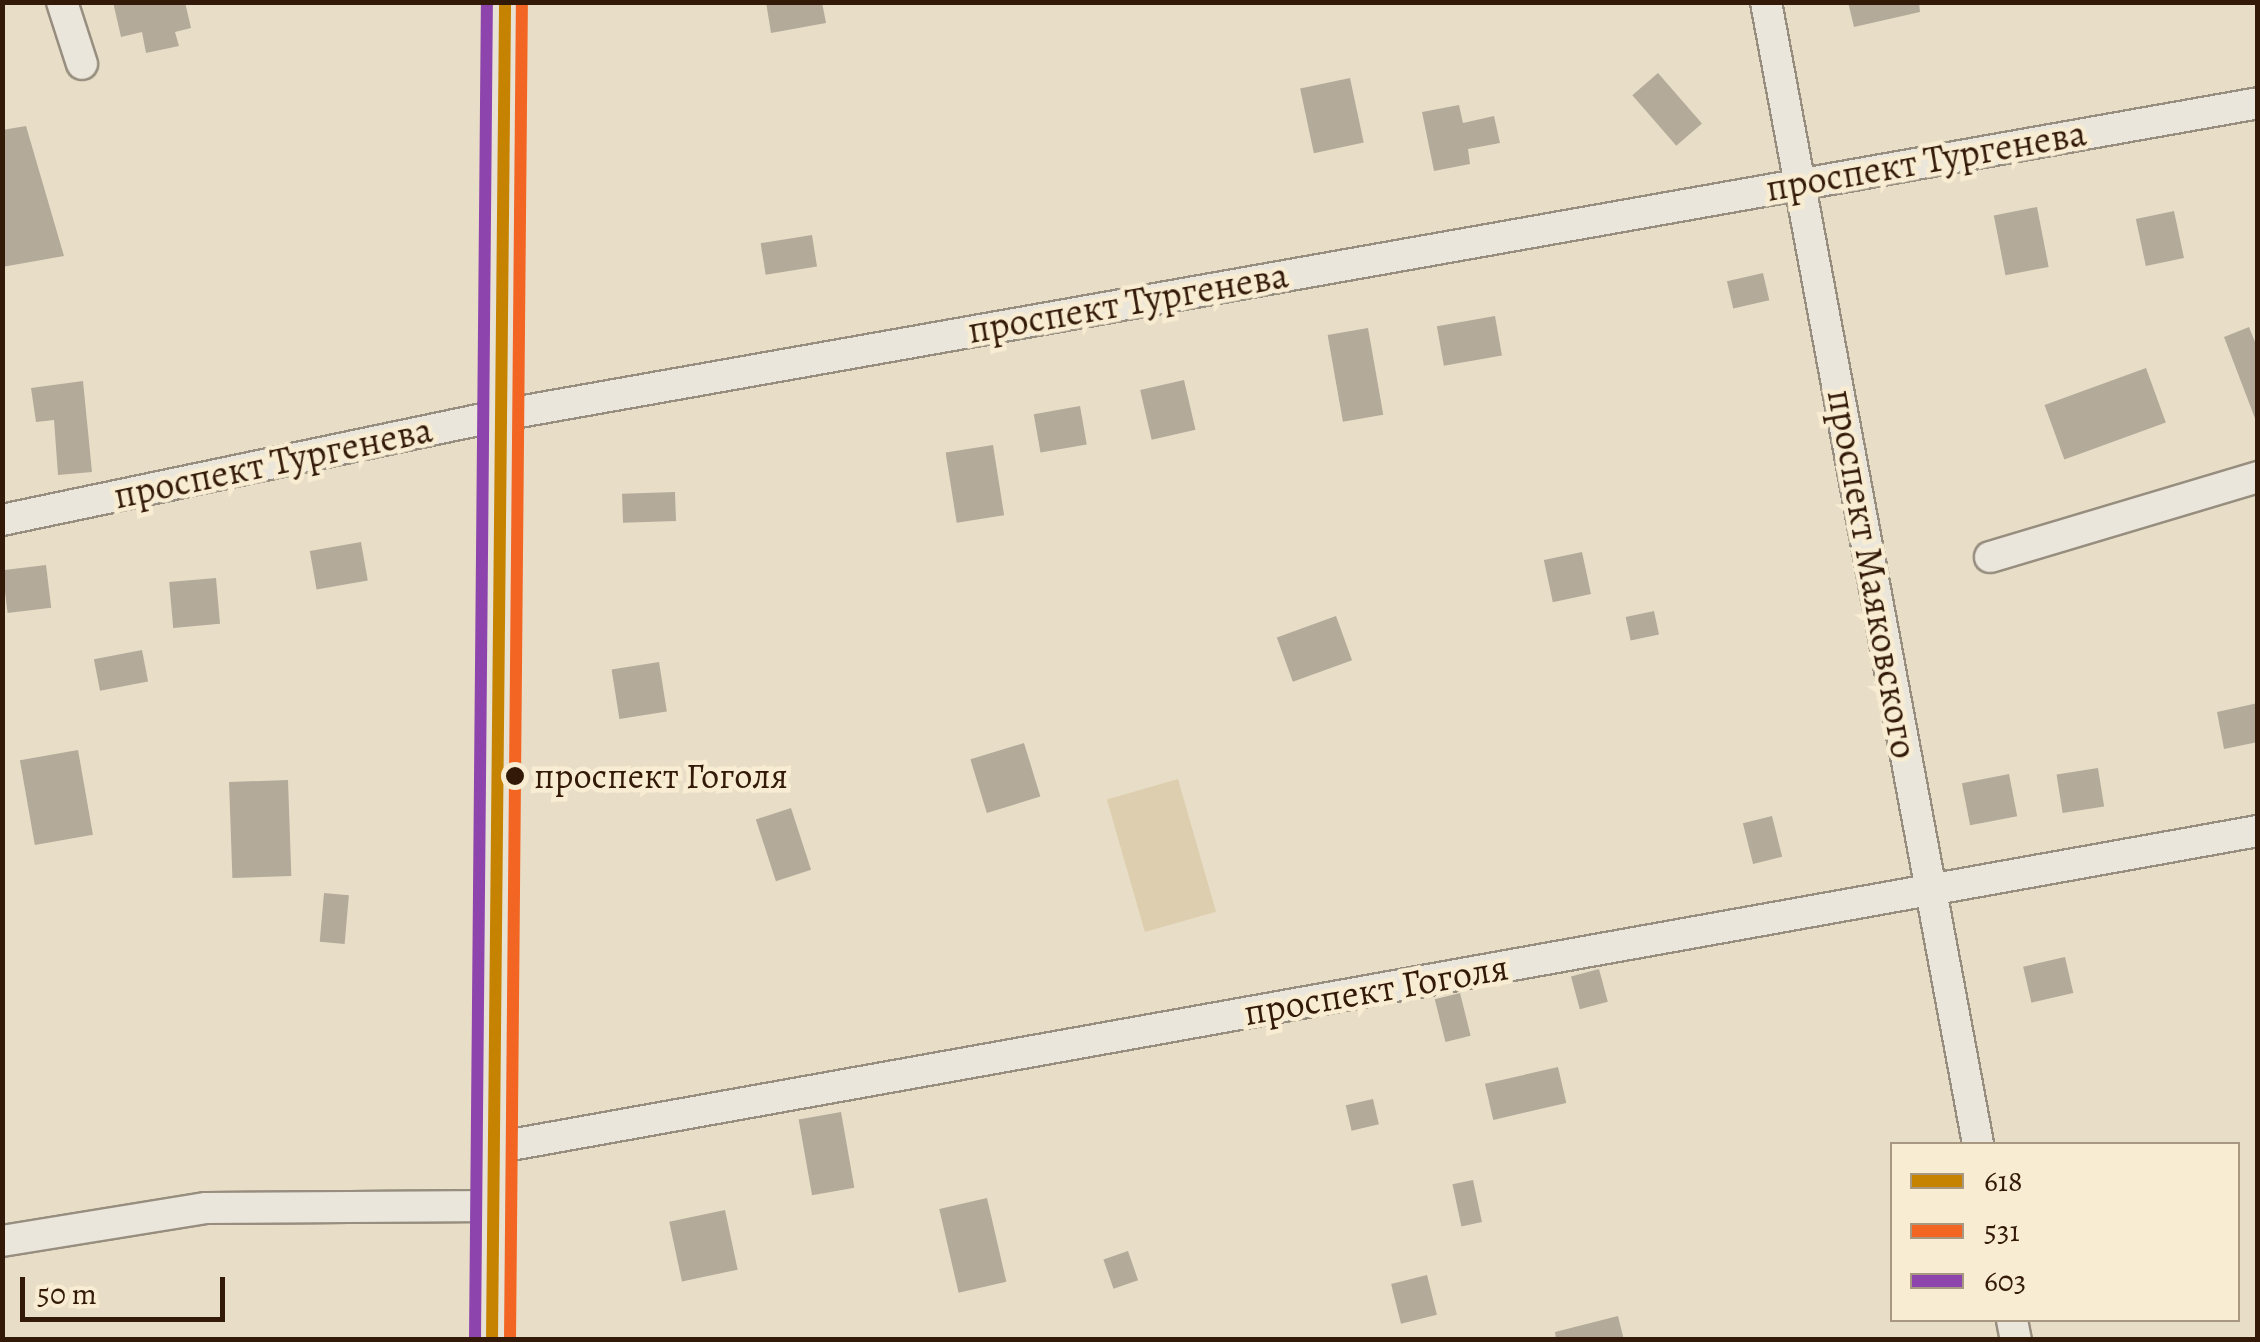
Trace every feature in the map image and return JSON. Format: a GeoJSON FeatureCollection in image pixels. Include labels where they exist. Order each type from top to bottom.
{"type":"FeatureCollection","features":[{"type":"Feature","properties":{"kind":"main road"},"geometry":{"type":"LineString","coordinates":[[492,1340],[505,2]]}},
{"type":"Feature","properties":{"kind":"street"},"geometry":{"type":"LineString","coordinates":[[62,2],[82,64]]}},
{"type":"Feature","properties":{"kind":"street","name":"проспект Маяковского"},"geometry":{"type":"LineString","coordinates":[[1766,2],[1978,1142]]}},
{"type":"Feature","properties":{"kind":"street","name":"проспект Тургенева"},"geometry":{"type":"LineString","coordinates":[[2,520],[502,415],[2258,104]]}},
{"type":"Feature","properties":{"kind":"street"},"geometry":{"type":"LineString","coordinates":[[1990,557],[2258,477]]}},
{"type":"Feature","properties":{"kind":"street","name":"проспект Гоголя"},"geometry":{"type":"LineString","coordinates":[[494,1148],[2258,831]]}},
{"type":"Feature","properties":{"kind":"street"},"geometry":{"type":"LineString","coordinates":[[2,1241],[206,1208],[493,1206]]}},
{"type":"Feature","properties":{"kind":"shaded area"},"geometry":{"type":"Polygon","coordinates":[[[1178,779],[1216,912],[1145,932],[1107,799],[1178,779]]]}},
{"type":"Feature","properties":{"kind":"building"},"geometry":{"type":"Polygon","coordinates":[[[113,2],[185,2],[191,28],[175,32],[179,46],[146,53],[142,32],[121,37],[113,2]]]}},
{"type":"Feature","properties":{"kind":"building"},"geometry":{"type":"Polygon","coordinates":[[[766,2],[822,2],[826,23],[771,33],[766,2]]]}},
{"type":"Feature","properties":{"kind":"building"},"geometry":{"type":"Polygon","coordinates":[[[1848,2],[1919,2],[1920,12],[1854,27],[1848,2]]]}},
{"type":"Feature","properties":{"kind":"building"},"geometry":{"type":"Polygon","coordinates":[[[1658,73],[1702,124],[1676,146],[1632,95],[1658,73]]]}},
{"type":"Feature","properties":{"kind":"building"},"geometry":{"type":"Polygon","coordinates":[[[1350,78],[1364,143],[1314,153],[1300,89],[1350,78]]]}},
{"type":"Feature","properties":{"kind":"building"},"geometry":{"type":"Polygon","coordinates":[[[1459,105],[1463,123],[1494,116],[1500,143],[1468,149],[1470,164],[1434,171],[1422,112],[1459,105]]]}},
{"type":"Feature","properties":{"kind":"building"},"geometry":{"type":"Polygon","coordinates":[[[26,126],[64,256],[2,267],[2,130],[26,126]]]}},
{"type":"Feature","properties":{"kind":"building"},"geometry":{"type":"Polygon","coordinates":[[[2037,207],[2049,267],[2005,275],[1994,215],[2037,207]]]}},
{"type":"Feature","properties":{"kind":"building"},"geometry":{"type":"Polygon","coordinates":[[[2174,211],[2184,258],[2146,266],[2136,219],[2174,211]]]}},
{"type":"Feature","properties":{"kind":"building"},"geometry":{"type":"Polygon","coordinates":[[[812,235],[817,267],[766,275],[761,243],[812,235]]]}},
{"type":"Feature","properties":{"kind":"building"},"geometry":{"type":"Polygon","coordinates":[[[1763,273],[1769,300],[1733,309],[1727,281],[1763,273]]]}},
{"type":"Feature","properties":{"kind":"building"},"geometry":{"type":"Polygon","coordinates":[[[1495,316],[1502,355],[1444,366],[1437,326],[1495,316]]]}},
{"type":"Feature","properties":{"kind":"building"},"geometry":{"type":"Polygon","coordinates":[[[2249,327],[2258,349],[2256,421],[2224,337],[2249,327]]]}},
{"type":"Feature","properties":{"kind":"building"},"geometry":{"type":"Polygon","coordinates":[[[1368,328],[1383,415],[1343,422],[1328,335],[1368,328]]]}},
{"type":"Feature","properties":{"kind":"building"},"geometry":{"type":"Polygon","coordinates":[[[2146,368],[2166,423],[2064,459],[2045,405],[2146,368]]]}},
{"type":"Feature","properties":{"kind":"building"},"geometry":{"type":"Polygon","coordinates":[[[1184,380],[1195,430],[1152,440],[1140,390],[1184,380]]]}},
{"type":"Feature","properties":{"kind":"building"},"geometry":{"type":"Polygon","coordinates":[[[83,381],[92,472],[58,475],[54,420],[36,422],[31,388],[83,381]]]}},
{"type":"Feature","properties":{"kind":"building"},"geometry":{"type":"Polygon","coordinates":[[[1080,406],[1087,444],[1040,453],[1034,414],[1080,406]]]}},
{"type":"Feature","properties":{"kind":"building"},"geometry":{"type":"Polygon","coordinates":[[[993,445],[1004,515],[957,523],[946,453],[993,445]]]}},
{"type":"Feature","properties":{"kind":"building"},"geometry":{"type":"Polygon","coordinates":[[[675,492],[676,521],[623,523],[622,494],[675,492]]]}},
{"type":"Feature","properties":{"kind":"building"},"geometry":{"type":"Polygon","coordinates":[[[361,542],[368,580],[317,589],[310,551],[361,542]]]}},
{"type":"Feature","properties":{"kind":"building"},"geometry":{"type":"Polygon","coordinates":[[[1582,552],[1591,594],[1553,602],[1544,560],[1582,552]]]}},
{"type":"Feature","properties":{"kind":"building"},"geometry":{"type":"Polygon","coordinates":[[[46,565],[51,608],[8,613],[2,570],[46,565]]]}},
{"type":"Feature","properties":{"kind":"building"},"geometry":{"type":"Polygon","coordinates":[[[216,578],[220,624],[173,628],[169,582],[216,578]]]}},
{"type":"Feature","properties":{"kind":"building"},"geometry":{"type":"Polygon","coordinates":[[[1654,611],[1659,634],[1631,641],[1626,617],[1654,611]]]}},
{"type":"Feature","properties":{"kind":"building"},"geometry":{"type":"Polygon","coordinates":[[[1336,616],[1352,660],[1293,682],[1277,638],[1336,616]]]}},
{"type":"Feature","properties":{"kind":"building"},"geometry":{"type":"Polygon","coordinates":[[[142,650],[148,681],[100,691],[94,659],[142,650]]]}},
{"type":"Feature","properties":{"kind":"building"},"geometry":{"type":"Polygon","coordinates":[[[659,662],[667,711],[619,719],[612,670],[659,662]]]}},
{"type":"Feature","properties":{"kind":"building"},"geometry":{"type":"Polygon","coordinates":[[[2258,703],[2258,742],[2224,749],[2217,712],[2258,703]]]}},
{"type":"Feature","properties":{"kind":"building"},"geometry":{"type":"Polygon","coordinates":[[[1024,743],[1040,797],[987,813],[970,759],[1024,743]]]}},
{"type":"Feature","properties":{"kind":"building"},"geometry":{"type":"Polygon","coordinates":[[[78,750],[93,835],[35,845],[20,760],[78,750]]]}},
{"type":"Feature","properties":{"kind":"building"},"geometry":{"type":"Polygon","coordinates":[[[2098,768],[2104,807],[2063,813],[2057,775],[2098,768]]]}},
{"type":"Feature","properties":{"kind":"building"},"geometry":{"type":"Polygon","coordinates":[[[2009,774],[2017,816],[1970,825],[1962,783],[2009,774]]]}},
{"type":"Feature","properties":{"kind":"building"},"geometry":{"type":"Polygon","coordinates":[[[288,780],[291,876],[232,878],[229,782],[288,780]]]}},
{"type":"Feature","properties":{"kind":"building"},"geometry":{"type":"Polygon","coordinates":[[[791,808],[811,870],[776,881],[756,819],[791,808]]]}},
{"type":"Feature","properties":{"kind":"building"},"geometry":{"type":"Polygon","coordinates":[[[1772,816],[1782,857],[1753,864],[1743,823],[1772,816]]]}},
{"type":"Feature","properties":{"kind":"building"},"geometry":{"type":"Polygon","coordinates":[[[324,893],[349,895],[345,944],[320,942],[324,893]]]}},
{"type":"Feature","properties":{"kind":"building"},"geometry":{"type":"Polygon","coordinates":[[[2065,957],[2073,993],[2031,1003],[2023,967],[2065,957]]]}},
{"type":"Feature","properties":{"kind":"building"},"geometry":{"type":"Polygon","coordinates":[[[1599,969],[1608,1002],[1580,1009],[1571,977],[1599,969]]]}},
{"type":"Feature","properties":{"kind":"building"},"geometry":{"type":"Polygon","coordinates":[[[1460,993],[1471,1036],[1445,1042],[1435,999],[1460,993]]]}},
{"type":"Feature","properties":{"kind":"building"},"geometry":{"type":"Polygon","coordinates":[[[1558,1067],[1566,1103],[1493,1120],[1485,1084],[1558,1067]]]}},
{"type":"Feature","properties":{"kind":"building"},"geometry":{"type":"Polygon","coordinates":[[[1373,1099],[1379,1124],[1352,1131],[1346,1105],[1373,1099]]]}},
{"type":"Feature","properties":{"kind":"building"},"geometry":{"type":"Polygon","coordinates":[[[841,1112],[854,1188],[812,1195],[799,1119],[841,1112]]]}},
{"type":"Feature","properties":{"kind":"building"},"geometry":{"type":"Polygon","coordinates":[[[1473,1180],[1482,1222],[1461,1226],[1452,1184],[1473,1180]]]}},
{"type":"Feature","properties":{"kind":"building"},"geometry":{"type":"Polygon","coordinates":[[[987,1198],[1006,1282],[959,1293],[939,1209],[987,1198]]]}},
{"type":"Feature","properties":{"kind":"building"},"geometry":{"type":"Polygon","coordinates":[[[725,1210],[738,1270],[682,1282],[669,1222],[725,1210]]]}},
{"type":"Feature","properties":{"kind":"building"},"geometry":{"type":"Polygon","coordinates":[[[1128,1251],[1138,1280],[1114,1289],[1103,1259],[1128,1251]]]}},
{"type":"Feature","properties":{"kind":"building"},"geometry":{"type":"Polygon","coordinates":[[[1427,1275],[1437,1315],[1401,1324],[1391,1284],[1427,1275]]]}},
{"type":"Feature","properties":{"kind":"building"},"geometry":{"type":"Polygon","coordinates":[[[1618,1316],[1624,1340],[1556,1340],[1555,1332],[1618,1316]]]}},
{"type":"Feature","properties":{"kind":"transit line","name":"603"},"geometry":{"type":"LineString","coordinates":[[475,1340],[487,2]]}},
{"type":"Feature","properties":{"kind":"transit line","name":"618"},"geometry":{"type":"LineString","coordinates":[[492,1340],[505,2]]}},
{"type":"Feature","properties":{"kind":"transit line","name":"531"},"geometry":{"type":"LineString","coordinates":[[510,1340],[522,2]]}},
{"type":"Feature","properties":{"kind":"place","name":"проспект Гоголя"},"geometry":{"type":"Point","coordinates":[515,776]}}]}
